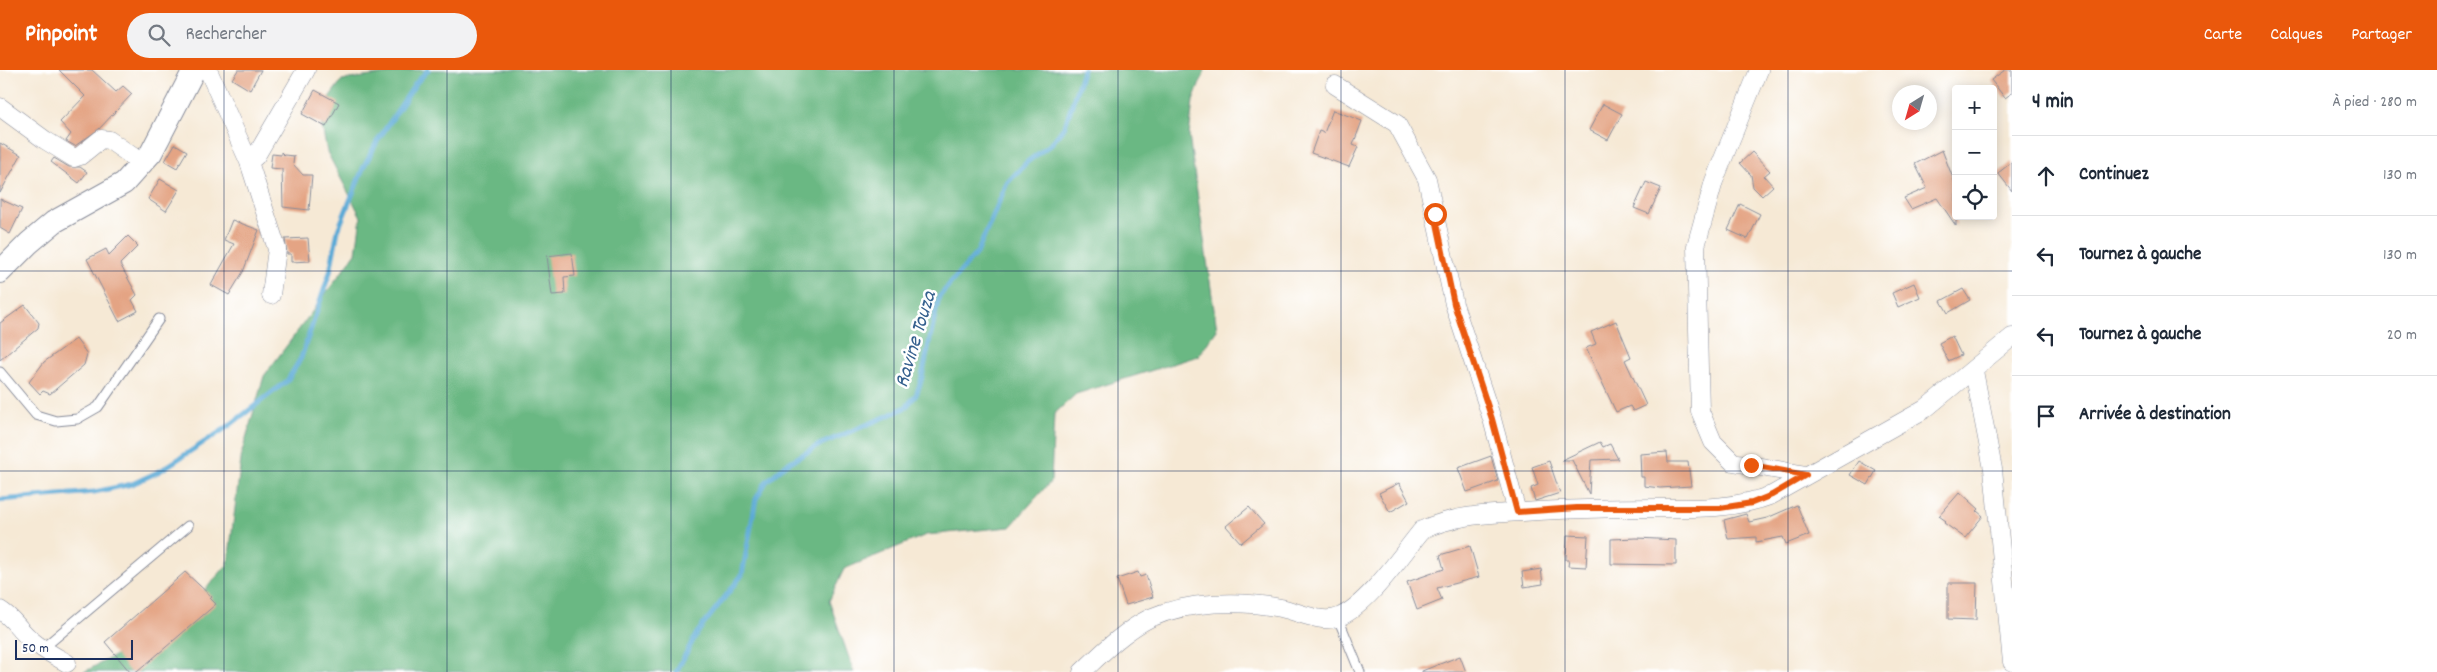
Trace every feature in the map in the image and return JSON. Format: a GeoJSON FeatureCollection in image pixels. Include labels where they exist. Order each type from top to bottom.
{"type":"FeatureCollection","features":[{"type":"Feature","properties":{"kind":"street"},"geometry":{"type":"LineString","coordinates":[[0,271],[28,243],[54,222],[118,187],[142,163],[151,153],[194,70]]}},
{"type":"Feature","properties":{"kind":"street"},"geometry":{"type":"LineString","coordinates":[[208,70],[248,162],[277,249],[271,295]]}},
{"type":"Feature","properties":{"kind":"street"},"geometry":{"type":"LineString","coordinates":[[248,162],[256,156],[306,70]]}},
{"type":"Feature","properties":{"kind":"street"},"geometry":{"type":"LineString","coordinates":[[1759,70],[1714,181],[1696,246],[1700,411],[1713,442],[1733,462],[1806,475]]}},
{"type":"Feature","properties":{"kind":"street"},"geometry":{"type":"LineString","coordinates":[[1335,85],[1397,124],[1428,178],[1454,304],[1492,419],[1517,512]]}},
{"type":"Feature","properties":{"kind":"street"},"geometry":{"type":"LineString","coordinates":[[0,106],[45,140],[74,158],[80,156],[101,139],[109,140],[142,163]]}},
{"type":"Feature","properties":{"kind":"street"},"geometry":{"type":"LineString","coordinates":[[1082,672],[1114,641],[1150,619],[1172,611],[1210,605],[1259,604],[1297,612],[1322,620],[1338,618],[1356,608],[1422,530],[1436,523],[1472,514],[1577,508],[1720,508],[1752,503],[1766,498],[1926,409],[2012,337]]}},
{"type":"Feature","properties":{"kind":"street"},"geometry":{"type":"LineString","coordinates":[[1974,370],[1993,469],[2012,662]]}},
{"type":"Feature","properties":{"kind":"street"},"geometry":{"type":"LineString","coordinates":[[0,610],[8,615],[26,636],[42,649],[67,663]]}},
{"type":"Feature","properties":{"kind":"lane"},"geometry":{"type":"LineString","coordinates":[[0,372],[36,416],[56,421],[77,419],[98,407],[158,319]]}},
{"type":"Feature","properties":{"kind":"lane"},"geometry":{"type":"LineString","coordinates":[[42,649],[188,526]]}},
{"type":"Feature","properties":{"kind":"lane"},"geometry":{"type":"LineString","coordinates":[[1338,618],[1360,672]]}},
{"type":"Feature","properties":{"kind":"green space"},"geometry":{"type":"Polygon","coordinates":[[[415,70],[1205,70],[1193,101],[1189,136],[1217,330],[1198,356],[1076,394],[1054,414],[1051,481],[1010,527],[926,535],[844,569],[829,601],[854,672],[84,672],[174,624],[228,564],[242,452],[264,376],[356,253],[361,217],[327,152],[319,111],[342,80],[415,70]]]}},
{"type":"Feature","properties":{"kind":"building"},"geometry":{"type":"Polygon","coordinates":[[[59,70],[92,70],[116,92],[123,86],[132,94],[99,129],[75,146],[66,141],[71,134],[60,122],[85,96],[59,70]]]}},
{"type":"Feature","properties":{"kind":"building"},"geometry":{"type":"Polygon","coordinates":[[[238,70],[261,70],[250,90],[232,79],[238,70]]]}},
{"type":"Feature","properties":{"kind":"building"},"geometry":{"type":"Polygon","coordinates":[[[2005,70],[2012,70],[2012,93],[2005,98],[1997,85],[1991,80],[2005,70]]]}},
{"type":"Feature","properties":{"kind":"building"},"geometry":{"type":"Polygon","coordinates":[[[315,90],[339,103],[326,127],[302,114],[315,90]]]}},
{"type":"Feature","properties":{"kind":"building"},"geometry":{"type":"Polygon","coordinates":[[[1603,104],[1622,114],[1608,140],[1589,130],[1603,104]]]}},
{"type":"Feature","properties":{"kind":"building"},"geometry":{"type":"Polygon","coordinates":[[[1333,110],[1362,121],[1353,145],[1358,147],[1349,167],[1311,153],[1319,131],[1324,133],[1333,110]]]}},
{"type":"Feature","properties":{"kind":"building"},"geometry":{"type":"Polygon","coordinates":[[[0,143],[21,155],[0,193],[0,143]]]}},
{"type":"Feature","properties":{"kind":"building"},"geometry":{"type":"Polygon","coordinates":[[[175,144],[187,151],[177,168],[165,161],[175,144]]]}},
{"type":"Feature","properties":{"kind":"building"},"geometry":{"type":"Polygon","coordinates":[[[1942,150],[1952,176],[1952,220],[1956,220],[1956,226],[1937,198],[1911,209],[1904,198],[1927,188],[1915,164],[1942,150]]]}},
{"type":"Feature","properties":{"kind":"building"},"geometry":{"type":"Polygon","coordinates":[[[281,152],[284,155],[294,156],[293,164],[303,175],[312,175],[309,210],[283,207],[282,169],[270,168],[272,154],[281,155],[281,152]]]}},
{"type":"Feature","properties":{"kind":"building"},"geometry":{"type":"Polygon","coordinates":[[[1752,152],[1770,171],[1764,176],[1773,186],[1762,196],[1753,187],[1751,175],[1740,163],[1752,152]]]}},
{"type":"Feature","properties":{"kind":"building"},"geometry":{"type":"Polygon","coordinates":[[[54,158],[69,167],[80,167],[87,172],[79,183],[51,162],[54,158]]]}},
{"type":"Feature","properties":{"kind":"building"},"geometry":{"type":"Polygon","coordinates":[[[2012,162],[2012,191],[1998,173],[2012,162]]]}},
{"type":"Feature","properties":{"kind":"building"},"geometry":{"type":"Polygon","coordinates":[[[160,179],[179,190],[166,211],[148,199],[160,179]]]}},
{"type":"Feature","properties":{"kind":"building"},"geometry":{"type":"Polygon","coordinates":[[[1646,182],[1661,188],[1649,214],[1634,208],[1646,182]]]}},
{"type":"Feature","properties":{"kind":"building"},"geometry":{"type":"Polygon","coordinates":[[[0,199],[22,209],[10,234],[0,228],[0,199]]]}},
{"type":"Feature","properties":{"kind":"building"},"geometry":{"type":"Polygon","coordinates":[[[1740,204],[1760,214],[1748,239],[1728,230],[1740,204]]]}},
{"type":"Feature","properties":{"kind":"building"},"geometry":{"type":"Polygon","coordinates":[[[232,220],[259,230],[243,272],[229,295],[211,285],[234,244],[224,240],[232,220]]]}},
{"type":"Feature","properties":{"kind":"building"},"geometry":{"type":"Polygon","coordinates":[[[128,236],[138,246],[120,264],[137,295],[132,300],[138,311],[119,321],[87,259],[106,249],[109,255],[128,236]]]}},
{"type":"Feature","properties":{"kind":"building"},"geometry":{"type":"Polygon","coordinates":[[[308,238],[310,261],[291,262],[291,254],[287,254],[285,239],[308,238]]]}},
{"type":"Feature","properties":{"kind":"building"},"geometry":{"type":"Polygon","coordinates":[[[572,253],[575,276],[564,277],[565,294],[552,295],[547,256],[572,253]]]}},
{"type":"Feature","properties":{"kind":"building"},"geometry":{"type":"Polygon","coordinates":[[[1914,283],[1920,297],[1898,307],[1892,293],[1914,283]]]}},
{"type":"Feature","properties":{"kind":"building"},"geometry":{"type":"Polygon","coordinates":[[[1963,289],[1970,300],[1948,313],[1941,301],[1963,289]]]}},
{"type":"Feature","properties":{"kind":"building"},"geometry":{"type":"Polygon","coordinates":[[[25,305],[39,323],[38,328],[0,360],[0,323],[25,305]]]}},
{"type":"Feature","properties":{"kind":"building"},"geometry":{"type":"Polygon","coordinates":[[[1616,321],[1631,357],[1625,360],[1646,405],[1633,411],[1630,406],[1616,412],[1586,348],[1596,344],[1591,332],[1616,321]]]}},
{"type":"Feature","properties":{"kind":"building"},"geometry":{"type":"Polygon","coordinates":[[[1952,336],[1961,355],[1948,361],[1939,343],[1952,336]]]}},
{"type":"Feature","properties":{"kind":"building"},"geometry":{"type":"Polygon","coordinates":[[[76,339],[87,354],[84,365],[50,394],[43,391],[40,394],[29,382],[44,362],[76,339]]]}},
{"type":"Feature","properties":{"kind":"building"},"geometry":{"type":"Polygon","coordinates":[[[1600,442],[1603,447],[1610,444],[1618,459],[1591,460],[1589,494],[1572,460],[1562,460],[1600,442]]]}},
{"type":"Feature","properties":{"kind":"building"},"geometry":{"type":"Polygon","coordinates":[[[1667,452],[1668,462],[1688,462],[1691,486],[1660,488],[1644,486],[1644,477],[1641,477],[1640,454],[1667,452]]]}},
{"type":"Feature","properties":{"kind":"building"},"geometry":{"type":"Polygon","coordinates":[[[1491,456],[1498,481],[1467,492],[1458,468],[1491,456]]]}},
{"type":"Feature","properties":{"kind":"building"},"geometry":{"type":"Polygon","coordinates":[[[1549,461],[1560,493],[1535,501],[1531,488],[1538,485],[1532,467],[1549,461]]]}},
{"type":"Feature","properties":{"kind":"building"},"geometry":{"type":"Polygon","coordinates":[[[1859,461],[1876,471],[1868,485],[1850,475],[1859,461]]]}},
{"type":"Feature","properties":{"kind":"building"},"geometry":{"type":"Polygon","coordinates":[[[1399,483],[1409,501],[1390,512],[1379,493],[1399,483]]]}},
{"type":"Feature","properties":{"kind":"building"},"geometry":{"type":"Polygon","coordinates":[[[1960,492],[1979,509],[1977,511],[1983,516],[1965,538],[1944,523],[1946,521],[1939,516],[1960,492]]]}},
{"type":"Feature","properties":{"kind":"building"},"geometry":{"type":"Polygon","coordinates":[[[1797,505],[1809,535],[1786,544],[1783,537],[1756,542],[1756,537],[1728,539],[1724,520],[1746,514],[1749,522],[1767,518],[1797,505]]]}},
{"type":"Feature","properties":{"kind":"building"},"geometry":{"type":"Polygon","coordinates":[[[1249,507],[1264,524],[1241,543],[1226,526],[1249,507]]]}},
{"type":"Feature","properties":{"kind":"building"},"geometry":{"type":"Polygon","coordinates":[[[1567,535],[1588,536],[1586,567],[1568,566],[1569,560],[1566,560],[1567,535]]]}},
{"type":"Feature","properties":{"kind":"building"},"geometry":{"type":"Polygon","coordinates":[[[1611,539],[1676,540],[1676,565],[1611,564],[1611,539]]]}},
{"type":"Feature","properties":{"kind":"building"},"geometry":{"type":"Polygon","coordinates":[[[1470,546],[1479,577],[1437,588],[1442,600],[1417,610],[1407,582],[1444,569],[1440,555],[1470,546]]]}},
{"type":"Feature","properties":{"kind":"building"},"geometry":{"type":"Polygon","coordinates":[[[1541,569],[1543,584],[1524,587],[1522,572],[1541,569]]]}},
{"type":"Feature","properties":{"kind":"building"},"geometry":{"type":"Polygon","coordinates":[[[185,572],[212,597],[210,598],[216,604],[137,672],[130,672],[105,642],[185,572]]]}},
{"type":"Feature","properties":{"kind":"building"},"geometry":{"type":"Polygon","coordinates":[[[1138,572],[1140,577],[1146,575],[1153,597],[1126,605],[1117,579],[1138,572]]]}},
{"type":"Feature","properties":{"kind":"building"},"geometry":{"type":"Polygon","coordinates":[[[1948,583],[1977,583],[1976,620],[1948,619],[1948,583]]]}},
{"type":"Feature","properties":{"kind":"building"},"geometry":{"type":"Polygon","coordinates":[[[1460,656],[1466,672],[1422,672],[1422,671],[1460,656]]]}},
{"type":"Feature","properties":{"kind":"waterway"},"geometry":{"type":"LineString","coordinates":[[0,500],[94,492],[132,484],[160,471],[226,428],[287,381],[301,358],[330,272],[338,230],[364,166],[378,140],[416,83],[428,70]]}},
{"type":"Feature","properties":{"kind":"waterway","name":"Ravine Touza"},"geometry":{"type":"LineString","coordinates":[[676,672],[697,633],[742,575],[756,499],[766,482],[785,465],[821,444],[906,407],[916,395],[921,381],[939,297],[978,251],[1007,183],[1027,162],[1051,144],[1065,126],[1083,70]]}},
{"type":"Feature","properties":{"kind":"route"},"geometry":{"type":"LineString","coordinates":[[1435,214],[1454,304],[1492,419],[1517,512],[1577,508],[1720,508],[1752,503],[1772,495],[1806,475],[1751,465]]}}]}
